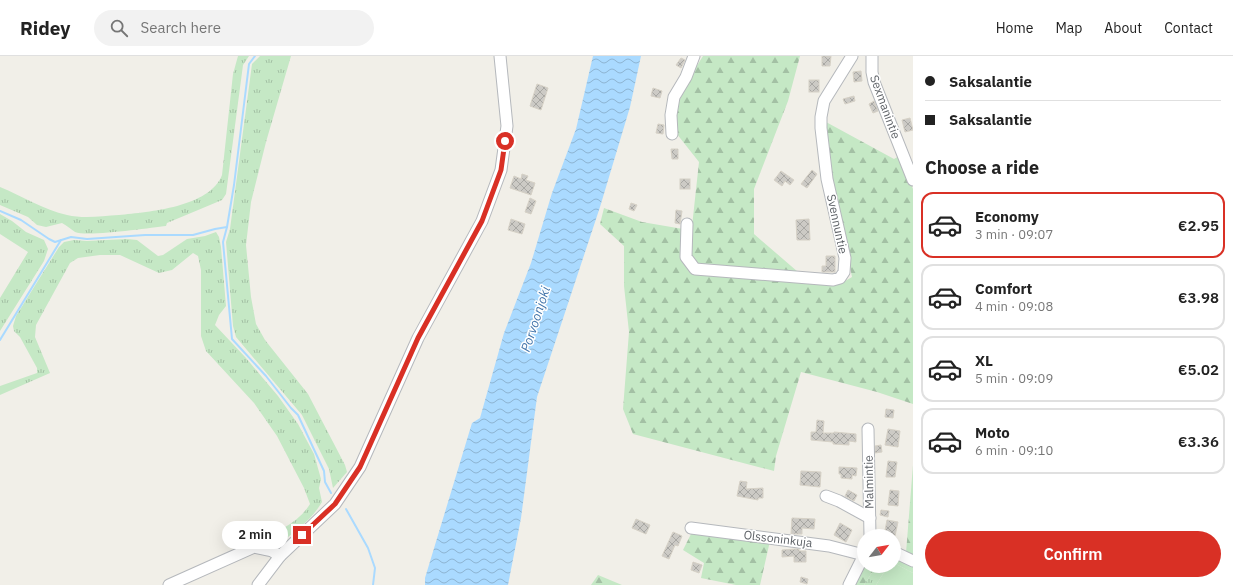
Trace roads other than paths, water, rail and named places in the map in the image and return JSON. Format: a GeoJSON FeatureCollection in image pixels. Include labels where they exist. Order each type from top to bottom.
{"type":"FeatureCollection","features":[{"type":"Feature","properties":{"kind":"street"},"geometry":{"type":"LineString","coordinates":[[258,585],[280,556],[335,504],[360,467],[418,338],[482,221],[501,170],[507,126],[500,56]]}},
{"type":"Feature","properties":{"kind":"street"},"geometry":{"type":"LineString","coordinates":[[672,134],[671,115],[674,97],[686,77],[694,56]]}},
{"type":"Feature","properties":{"kind":"street","name":"Svennuntie"},"geometry":{"type":"LineString","coordinates":[[687,224],[686,257],[695,269],[833,280],[840,278],[844,272],[845,258],[827,179],[821,116],[824,101],[852,56]]}},
{"type":"Feature","properties":{"kind":"street","name":"Sexmanintie"},"geometry":{"type":"LineString","coordinates":[[872,56],[872,72],[874,82],[913,180]]}},
{"type":"Feature","properties":{"kind":"street","name":"Malmintie"},"geometry":{"type":"LineString","coordinates":[[868,429],[870,529]]}},
{"type":"Feature","properties":{"kind":"street"},"geometry":{"type":"LineString","coordinates":[[826,496],[839,501],[870,518]]}},
{"type":"Feature","properties":{"kind":"street","name":"Olssoninkuja"},"geometry":{"type":"LineString","coordinates":[[691,528],[829,546],[857,553]]}},
{"type":"Feature","properties":{"kind":"street"},"geometry":{"type":"LineString","coordinates":[[169,585],[254,547],[272,551],[280,556]]}},
{"type":"Feature","properties":{"kind":"street"},"geometry":{"type":"LineString","coordinates":[[901,555],[913,561]]}},
{"type":"Feature","properties":{"kind":"street"},"geometry":{"type":"LineString","coordinates":[[849,585],[857,569]]}},
{"type":"Feature","properties":{"kind":"water","name":"Porvoonjoki"},"geometry":{"type":"Polygon","coordinates":[[[593,56],[641,56],[630,107],[600,207],[537,397],[521,518],[508,585],[425,585],[425,578],[472,423],[480,418],[504,333],[531,263],[552,193],[576,129],[593,56]]]}},
{"type":"Feature","properties":{"kind":"waterway"},"geometry":{"type":"LineString","coordinates":[[255,56],[249,64],[234,185],[223,242],[232,339],[266,376],[298,415],[324,471],[325,482],[331,493]]}},
{"type":"Feature","properties":{"kind":"waterway"},"geometry":{"type":"LineString","coordinates":[[0,211],[21,220],[55,242],[71,237],[87,239],[145,235],[193,235],[227,227]]}},
{"type":"Feature","properties":{"kind":"waterway"},"geometry":{"type":"LineString","coordinates":[[0,340],[61,240]]}},
{"type":"Feature","properties":{"kind":"waterway"},"geometry":{"type":"LineString","coordinates":[[346,509],[368,548],[375,568],[373,585]]}}]}
